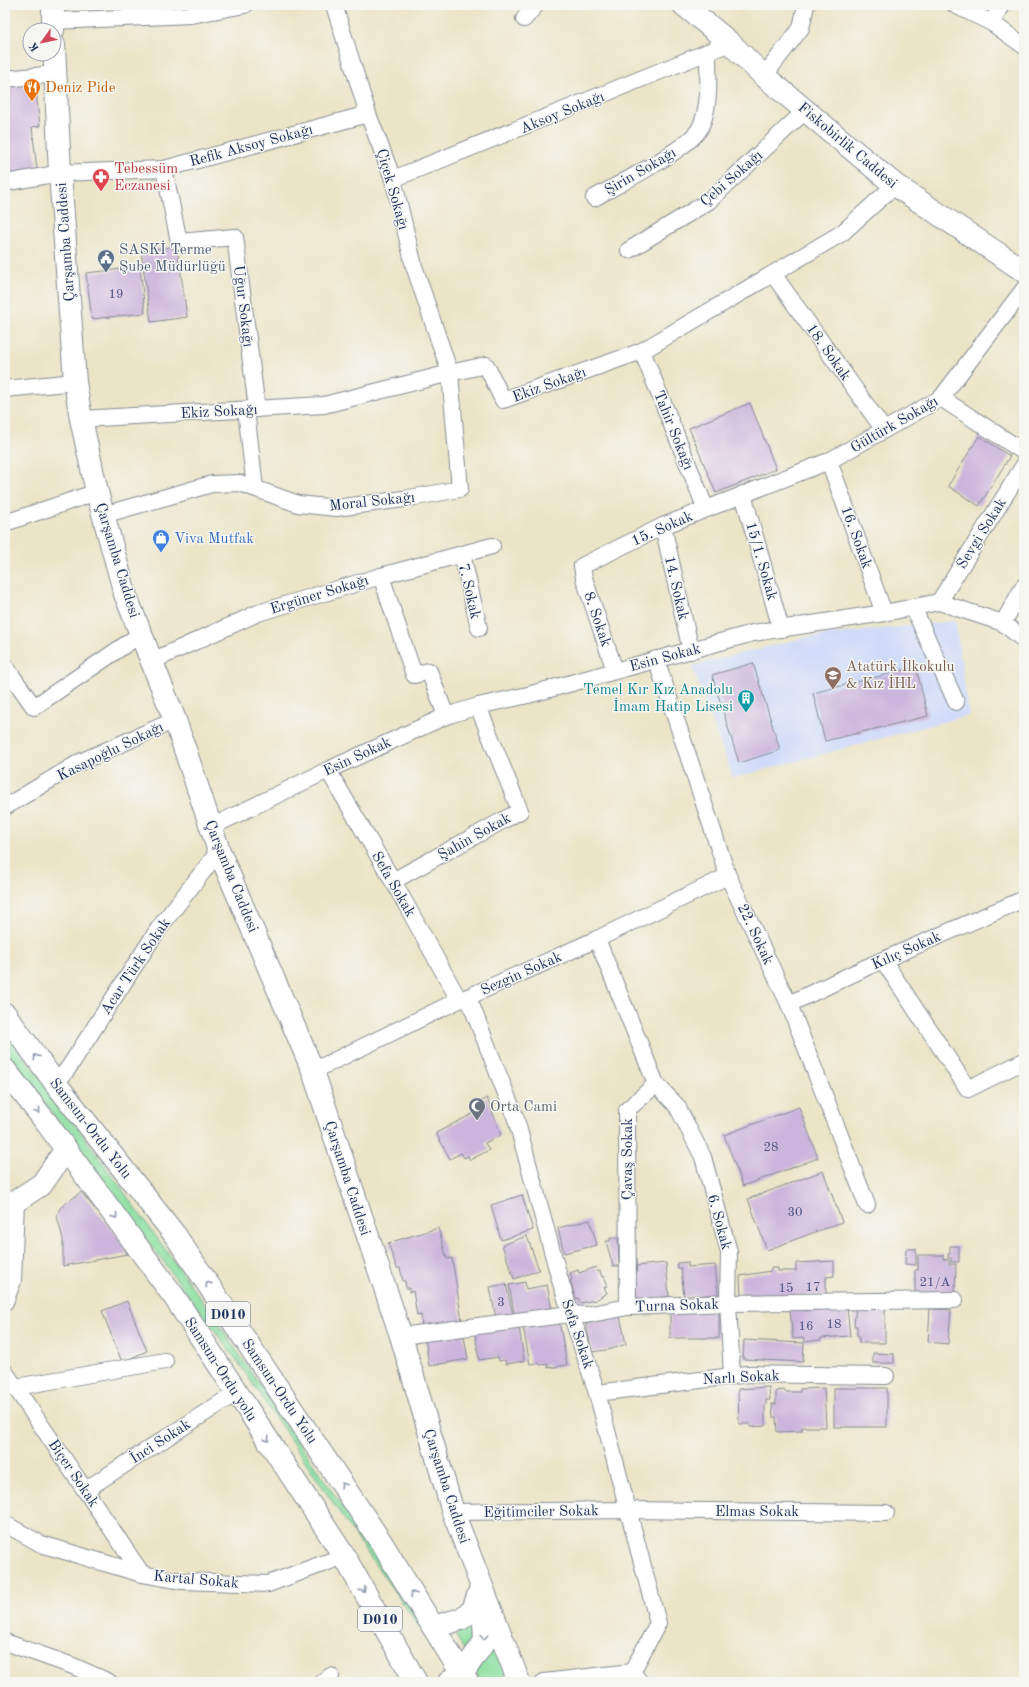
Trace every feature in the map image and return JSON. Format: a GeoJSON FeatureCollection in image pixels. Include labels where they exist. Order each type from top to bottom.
{"type":"FeatureCollection","features":[{"type":"Feature","properties":{"kind":"main road","name":"Fiskobirlik Caddesi"},"geometry":{"type":"LineString","coordinates":[[684,5],[730,43],[764,76],[895,185],[1024,270]]}},
{"type":"Feature","properties":{"kind":"main road","name":"Çarşamba Caddesi"},"geometry":{"type":"LineString","coordinates":[[55,62],[60,173],[75,382],[81,419],[97,492],[125,594],[175,720],[219,851],[313,1071],[400,1336],[453,1512],[520,1682]]}},
{"type":"Feature","properties":{"kind":"main road","name":"Samsun-Ordu Yolu"},"geometry":{"type":"LineString","coordinates":[[5,1014],[56,1084],[175,1235],[382,1542],[434,1627],[460,1679]]}},
{"type":"Feature","properties":{"kind":"main road","name":"Samsun-Ordu yolu"},"geometry":{"type":"LineString","coordinates":[[5,1070],[66,1149],[175,1298],[344,1556],[416,1682]]}},
{"type":"Feature","properties":{"kind":"main road"},"geometry":{"type":"LineString","coordinates":[[10,1205],[42,1184],[66,1149]]}},
{"type":"Feature","properties":{"kind":"main road"},"geometry":{"type":"LineString","coordinates":[[434,1627],[461,1619],[474,1610],[482,1584]]}},
{"type":"Feature","properties":{"kind":"main road"},"geometry":{"type":"LineString","coordinates":[[460,1679],[485,1641],[482,1584]]}},
{"type":"Feature","properties":{"kind":"main road"},"geometry":{"type":"LineString","coordinates":[[508,1682],[510,1658]]}},
{"type":"Feature","properties":{"kind":"street"},"geometry":{"type":"LineString","coordinates":[[53,19],[245,5]]}},
{"type":"Feature","properties":{"kind":"street","name":"Çiçek Sokağı"},"geometry":{"type":"LineString","coordinates":[[334,5],[368,114],[393,179],[414,266],[450,373]]}},
{"type":"Feature","properties":{"kind":"street"},"geometry":{"type":"LineString","coordinates":[[524,19],[536,5]]}},
{"type":"Feature","properties":{"kind":"street"},"geometry":{"type":"LineString","coordinates":[[764,76],[801,28],[806,5]]}},
{"type":"Feature","properties":{"kind":"street"},"geometry":{"type":"LineString","coordinates":[[955,5],[992,23],[1024,46]]}},
{"type":"Feature","properties":{"kind":"street"},"geometry":{"type":"LineString","coordinates":[[992,23],[1001,5]]}},
{"type":"Feature","properties":{"kind":"street","name":"Aksoy Sokağı"},"geometry":{"type":"LineString","coordinates":[[393,179],[730,43]]}},
{"type":"Feature","properties":{"kind":"street","name":"Şirin Sokağı"},"geometry":{"type":"LineString","coordinates":[[594,198],[678,150],[699,129],[709,99],[708,53]]}},
{"type":"Feature","properties":{"kind":"street"},"geometry":{"type":"LineString","coordinates":[[5,79],[55,74]]}},
{"type":"Feature","properties":{"kind":"street","name":"Çebi Sokağı"},"geometry":{"type":"LineString","coordinates":[[629,250],[709,201],[806,110]]}},
{"type":"Feature","properties":{"kind":"street","name":"Refik Aksoy Sokağı"},"geometry":{"type":"LineString","coordinates":[[5,183],[60,173],[164,169],[368,114]]}},
{"type":"Feature","properties":{"kind":"street","name":"Uğur Sokağı"},"geometry":{"type":"LineString","coordinates":[[164,169],[179,242],[235,237],[251,410],[255,488]]}},
{"type":"Feature","properties":{"kind":"street","name":"Ekiz Sokağı"},"geometry":{"type":"LineString","coordinates":[[81,419],[324,405],[486,365],[503,400],[642,351],[842,233],[895,185]]}},
{"type":"Feature","properties":{"kind":"street","name":"18. Sokak"},"geometry":{"type":"LineString","coordinates":[[773,274],[884,430]]}},
{"type":"Feature","properties":{"kind":"street","name":"Gültürk Sokağı"},"geometry":{"type":"LineString","coordinates":[[743,494],[829,461],[941,398],[1024,290]]}},
{"type":"Feature","properties":{"kind":"street","name":"Tahir Sokağı"},"geometry":{"type":"LineString","coordinates":[[642,351],[706,509]]}},
{"type":"Feature","properties":{"kind":"street","name":"Moral Sokağı"},"geometry":{"type":"LineString","coordinates":[[103,515],[212,484],[240,483],[298,504],[336,508],[404,499],[460,489],[450,373]]}},
{"type":"Feature","properties":{"kind":"street"},"geometry":{"type":"LineString","coordinates":[[5,389],[75,382]]}},
{"type":"Feature","properties":{"kind":"street"},"geometry":{"type":"LineString","coordinates":[[941,398],[1024,452]]}},
{"type":"Feature","properties":{"kind":"street","name":"16. Sokak"},"geometry":{"type":"LineString","coordinates":[[829,461],[884,613]]}},
{"type":"Feature","properties":{"kind":"street","name":"Sevgi Sokak"},"geometry":{"type":"LineString","coordinates":[[939,602],[1024,465]]}},
{"type":"Feature","properties":{"kind":"street"},"geometry":{"type":"LineString","coordinates":[[5,523],[97,492]]}},
{"type":"Feature","properties":{"kind":"street","name":"15. Sokak"},"geometry":{"type":"LineString","coordinates":[[582,566],[663,526],[743,494]]}},
{"type":"Feature","properties":{"kind":"street","name":"15/1. Sokak"},"geometry":{"type":"LineString","coordinates":[[743,494],[781,629]]}},
{"type":"Feature","properties":{"kind":"street","name":"14. Sokak"},"geometry":{"type":"LineString","coordinates":[[663,526],[691,651]]}},
{"type":"Feature","properties":{"kind":"street","name":"Ergüner Sokağı"},"geometry":{"type":"LineString","coordinates":[[152,661],[258,613],[381,576],[492,546]]}},
{"type":"Feature","properties":{"kind":"street","name":"7. Sokak"},"geometry":{"type":"LineString","coordinates":[[462,554],[479,628]]}},
{"type":"Feature","properties":{"kind":"street","name":"8. Sokak"},"geometry":{"type":"LineString","coordinates":[[582,566],[584,578],[615,671]]}},
{"type":"Feature","properties":{"kind":"street"},"geometry":{"type":"LineString","coordinates":[[381,576],[414,675],[429,671],[446,716]]}},
{"type":"Feature","properties":{"kind":"street"},"geometry":{"type":"LineString","coordinates":[[1002,623],[1024,586]]}},
{"type":"Feature","properties":{"kind":"street","name":"Esin Sokak"},"geometry":{"type":"LineString","coordinates":[[211,826],[446,716],[478,706],[528,695],[753,633],[884,613],[939,602],[1002,623],[1024,640]]}},
{"type":"Feature","properties":{"kind":"street"},"geometry":{"type":"LineString","coordinates":[[913,607],[956,702]]}},
{"type":"Feature","properties":{"kind":"street"},"geometry":{"type":"LineString","coordinates":[[5,666],[34,707],[141,634]]}},
{"type":"Feature","properties":{"kind":"street","name":"22. Sokak"},"geometry":{"type":"LineString","coordinates":[[656,659],[728,876],[789,1004],[867,1205]]}},
{"type":"Feature","properties":{"kind":"street","name":"Şahin Sokak"},"geometry":{"type":"LineString","coordinates":[[393,880],[520,811],[478,706]]}},
{"type":"Feature","properties":{"kind":"street","name":"Kasapoğlu Sokağı"},"geometry":{"type":"LineString","coordinates":[[5,807],[80,762],[175,720]]}},
{"type":"Feature","properties":{"kind":"street","name":"Sefa Sokak"},"geometry":{"type":"LineString","coordinates":[[328,770],[463,998],[516,1119],[570,1314],[597,1393],[658,1622],[636,1677]]}},
{"type":"Feature","properties":{"kind":"street","name":"Acar Türk Sokak"},"geometry":{"type":"LineString","coordinates":[[56,1084],[159,928],[219,851]]}},
{"type":"Feature","properties":{"kind":"street","name":"Sezgin Sokak"},"geometry":{"type":"LineString","coordinates":[[313,1071],[463,998],[598,939],[728,876]]}},
{"type":"Feature","properties":{"kind":"street","name":"Kılıç Sokak"},"geometry":{"type":"LineString","coordinates":[[789,1004],[882,960],[1024,899]]}},
{"type":"Feature","properties":{"kind":"street"},"geometry":{"type":"LineString","coordinates":[[598,939],[656,1084]]}},
{"type":"Feature","properties":{"kind":"street"},"geometry":{"type":"LineString","coordinates":[[882,960],[968,1089],[1024,1061]]}},
{"type":"Feature","properties":{"kind":"street","name":"6. Sokak"},"geometry":{"type":"LineString","coordinates":[[656,1084],[678,1106],[703,1157],[729,1252],[728,1303],[732,1375]]}},
{"type":"Feature","properties":{"kind":"street","name":"Çavaş Sokak"},"geometry":{"type":"LineString","coordinates":[[628,1307],[627,1110],[656,1084]]}},
{"type":"Feature","properties":{"kind":"street"},"geometry":{"type":"LineString","coordinates":[[5,1302],[13,1281],[10,1205]]}},
{"type":"Feature","properties":{"kind":"street","name":"Turna Sokak"},"geometry":{"type":"LineString","coordinates":[[400,1336],[570,1314],[586,1314],[628,1307],[728,1303],[955,1300]]}},
{"type":"Feature","properties":{"kind":"street"},"geometry":{"type":"LineString","coordinates":[[16,1387],[165,1361]]}},
{"type":"Feature","properties":{"kind":"street","name":"Biçer Sokak"},"geometry":{"type":"LineString","coordinates":[[5,1372],[142,1574]]}},
{"type":"Feature","properties":{"kind":"street","name":"Narlı Sokak"},"geometry":{"type":"LineString","coordinates":[[597,1393],[748,1374],[886,1376]]}},
{"type":"Feature","properties":{"kind":"street","name":"İnci Sokak"},"geometry":{"type":"LineString","coordinates":[[85,1490],[236,1393]]}},
{"type":"Feature","properties":{"kind":"street","name":"Eğitimciler Sokak"},"geometry":{"type":"LineString","coordinates":[[453,1512],[628,1510]]}},
{"type":"Feature","properties":{"kind":"street","name":"Elmas Sokak"},"geometry":{"type":"LineString","coordinates":[[628,1510],[886,1513]]}},
{"type":"Feature","properties":{"kind":"street","name":"Kartal Sokak"},"geometry":{"type":"LineString","coordinates":[[5,1524],[41,1544],[142,1574],[181,1581],[268,1584],[344,1556]]}},
{"type":"Feature","properties":{"kind":"street"},"geometry":{"type":"LineString","coordinates":[[5,1642],[73,1666],[109,1682]]}},
{"type":"Feature","properties":{"kind":"street"},"geometry":{"type":"LineString","coordinates":[[544,1682],[636,1677]]}},
{"type":"Feature","properties":{"kind":"shaded area","name":"Atatürk İlkokulu & Kız İHL"},"geometry":{"type":"Polygon","coordinates":[[[955,621],[969,715],[733,778],[692,666],[807,637],[955,621]]]}},
{"type":"Feature","properties":{"kind":"green space"},"geometry":{"type":"Polygon","coordinates":[[[5,1034],[44,1081],[211,1313],[434,1641],[431,1643],[363,1547],[238,1362],[5,1050],[5,1034]]]}},
{"type":"Feature","properties":{"kind":"green space"},"geometry":{"type":"Polygon","coordinates":[[[483,1620],[467,1655],[455,1634],[483,1620]]]}},
{"type":"Feature","properties":{"kind":"green space"},"geometry":{"type":"Polygon","coordinates":[[[499,1622],[509,1672],[493,1682],[481,1682],[476,1673],[499,1622]]]}},
{"type":"Feature","properties":{"kind":"building"},"geometry":{"type":"Polygon","coordinates":[[[132,5],[168,5],[168,9],[132,9],[132,5]]]}},
{"type":"Feature","properties":{"kind":"building"},"geometry":{"type":"Polygon","coordinates":[[[35,83],[40,126],[32,127],[37,170],[5,174],[5,86],[35,83]]]}},
{"type":"Feature","properties":{"kind":"building"},"geometry":{"type":"Polygon","coordinates":[[[177,246],[187,317],[151,322],[141,251],[177,246]]]}},
{"type":"Feature","properties":{"kind":"building"},"geometry":{"type":"Polygon","coordinates":[[[140,267],[145,313],[92,319],[86,273],[140,267]]]}},
{"type":"Feature","properties":{"kind":"building"},"geometry":{"type":"Polygon","coordinates":[[[750,403],[776,469],[716,493],[689,428],[750,403]]]}},
{"type":"Feature","properties":{"kind":"building"},"geometry":{"type":"Polygon","coordinates":[[[979,436],[1010,456],[979,506],[948,486],[979,436]]]}},
{"type":"Feature","properties":{"kind":"building","name":"Temel Kır Kız Anadolu İmam Hatip Lisesi"},"geometry":{"type":"Polygon","coordinates":[[[753,663],[780,750],[739,763],[712,675],[753,663]]]}},
{"type":"Feature","properties":{"kind":"building"},"geometry":{"type":"Polygon","coordinates":[[[916,667],[928,716],[825,741],[813,693],[916,667]]]}},
{"type":"Feature","properties":{"kind":"building","name":"Orta Cami"},"geometry":{"type":"Polygon","coordinates":[[[487,1098],[501,1135],[485,1143],[489,1150],[470,1160],[468,1156],[464,1158],[461,1153],[450,1159],[436,1133],[480,1110],[477,1104],[487,1098]]]}},
{"type":"Feature","properties":{"kind":"building"},"geometry":{"type":"Polygon","coordinates":[[[799,1107],[818,1158],[743,1186],[724,1135],[799,1107]]]}},
{"type":"Feature","properties":{"kind":"building"},"geometry":{"type":"Polygon","coordinates":[[[823,1171],[842,1222],[767,1250],[748,1199],[823,1171]]]}},
{"type":"Feature","properties":{"kind":"building"},"geometry":{"type":"Polygon","coordinates":[[[81,1192],[122,1242],[127,1254],[63,1266],[63,1239],[57,1216],[60,1208],[81,1192]]]}},
{"type":"Feature","properties":{"kind":"building"},"geometry":{"type":"Polygon","coordinates":[[[522,1195],[533,1230],[501,1240],[491,1205],[522,1195]]]}},
{"type":"Feature","properties":{"kind":"building"},"geometry":{"type":"Polygon","coordinates":[[[590,1220],[597,1245],[564,1253],[558,1228],[590,1220]]]}},
{"type":"Feature","properties":{"kind":"building"},"geometry":{"type":"Polygon","coordinates":[[[438,1228],[447,1259],[452,1258],[462,1321],[422,1328],[421,1315],[417,1316],[413,1291],[409,1292],[409,1288],[406,1288],[400,1268],[397,1268],[388,1243],[438,1228]]]}},
{"type":"Feature","properties":{"kind":"building"},"geometry":{"type":"Polygon","coordinates":[[[527,1236],[539,1270],[514,1279],[502,1245],[527,1236]]]}},
{"type":"Feature","properties":{"kind":"building"},"geometry":{"type":"Polygon","coordinates":[[[610,1238],[618,1238],[619,1266],[613,1266],[606,1241],[610,1241],[610,1238]]]}},
{"type":"Feature","properties":{"kind":"building"},"geometry":{"type":"Polygon","coordinates":[[[950,1246],[959,1246],[959,1262],[951,1262],[951,1258],[948,1258],[948,1254],[950,1254],[950,1246]]]}},
{"type":"Feature","properties":{"kind":"building"},"geometry":{"type":"Polygon","coordinates":[[[906,1249],[916,1249],[916,1265],[905,1264],[906,1249]]]}},
{"type":"Feature","properties":{"kind":"building"},"geometry":{"type":"Polygon","coordinates":[[[918,1255],[943,1255],[943,1259],[949,1260],[949,1264],[956,1264],[955,1293],[915,1292],[915,1270],[918,1270],[918,1255]]]}},
{"type":"Feature","properties":{"kind":"building"},"geometry":{"type":"Polygon","coordinates":[[[834,1261],[834,1276],[826,1277],[826,1295],[741,1298],[740,1276],[771,1271],[771,1268],[778,1268],[778,1271],[796,1271],[796,1263],[834,1261]]]}},
{"type":"Feature","properties":{"kind":"building"},"geometry":{"type":"Polygon","coordinates":[[[688,1262],[688,1267],[715,1265],[718,1294],[684,1297],[681,1268],[678,1268],[677,1263],[688,1262]]]}},
{"type":"Feature","properties":{"kind":"building"},"geometry":{"type":"Polygon","coordinates":[[[666,1263],[669,1296],[637,1301],[635,1274],[637,1273],[636,1266],[666,1263]]]}},
{"type":"Feature","properties":{"kind":"building"},"geometry":{"type":"Polygon","coordinates":[[[596,1267],[598,1272],[600,1271],[602,1277],[604,1276],[608,1286],[604,1287],[607,1293],[596,1300],[580,1303],[578,1298],[576,1299],[570,1281],[572,1280],[570,1273],[578,1270],[579,1273],[596,1267]]]}},
{"type":"Feature","properties":{"kind":"building"},"geometry":{"type":"Polygon","coordinates":[[[525,1282],[526,1289],[547,1285],[552,1310],[515,1318],[509,1285],[525,1282]]]}},
{"type":"Feature","properties":{"kind":"building"},"geometry":{"type":"Polygon","coordinates":[[[506,1284],[513,1315],[496,1319],[490,1287],[506,1284]]]}},
{"type":"Feature","properties":{"kind":"building"},"geometry":{"type":"Polygon","coordinates":[[[127,1301],[147,1351],[122,1362],[102,1311],[127,1301]]]}},
{"type":"Feature","properties":{"kind":"building"},"geometry":{"type":"Polygon","coordinates":[[[856,1306],[885,1306],[885,1343],[859,1343],[857,1326],[854,1326],[856,1306]]]}},
{"type":"Feature","properties":{"kind":"building"},"geometry":{"type":"Polygon","coordinates":[[[847,1307],[850,1336],[821,1338],[821,1340],[804,1342],[804,1338],[793,1339],[790,1310],[804,1309],[804,1311],[847,1307]]]}},
{"type":"Feature","properties":{"kind":"building"},"geometry":{"type":"Polygon","coordinates":[[[930,1309],[951,1310],[948,1344],[928,1342],[930,1309]]]}},
{"type":"Feature","properties":{"kind":"building"},"geometry":{"type":"Polygon","coordinates":[[[670,1311],[719,1311],[719,1338],[670,1338],[670,1311]]]}},
{"type":"Feature","properties":{"kind":"building"},"geometry":{"type":"Polygon","coordinates":[[[620,1316],[626,1344],[612,1349],[592,1352],[586,1324],[620,1316]]]}},
{"type":"Feature","properties":{"kind":"building"},"geometry":{"type":"Polygon","coordinates":[[[559,1321],[567,1365],[548,1368],[548,1364],[530,1364],[523,1327],[559,1321]]]}},
{"type":"Feature","properties":{"kind":"building"},"geometry":{"type":"Polygon","coordinates":[[[519,1326],[524,1361],[506,1364],[505,1360],[499,1361],[498,1357],[479,1360],[475,1332],[519,1326]]]}},
{"type":"Feature","properties":{"kind":"building"},"geometry":{"type":"Polygon","coordinates":[[[463,1331],[468,1359],[429,1366],[425,1338],[463,1331]]]}},
{"type":"Feature","properties":{"kind":"building"},"geometry":{"type":"Polygon","coordinates":[[[744,1340],[804,1343],[803,1362],[743,1359],[744,1340]]]}},
{"type":"Feature","properties":{"kind":"building"},"geometry":{"type":"Polygon","coordinates":[[[873,1353],[894,1354],[894,1363],[873,1363],[873,1353]]]}},
{"type":"Feature","properties":{"kind":"building"},"geometry":{"type":"Polygon","coordinates":[[[769,1387],[770,1400],[766,1400],[765,1405],[765,1426],[750,1427],[750,1424],[739,1424],[738,1389],[769,1387]]]}},
{"type":"Feature","properties":{"kind":"building"},"geometry":{"type":"Polygon","coordinates":[[[824,1388],[826,1427],[802,1427],[802,1431],[777,1432],[776,1417],[773,1417],[772,1404],[776,1404],[776,1391],[785,1390],[785,1392],[800,1392],[800,1389],[824,1388]]]}},
{"type":"Feature","properties":{"kind":"building"},"geometry":{"type":"Polygon","coordinates":[[[834,1388],[887,1388],[887,1427],[834,1427],[834,1388]]]}},
{"type":"Feature","properties":{"kind":"place","name":"Deniz Pide"},"geometry":{"type":"Point","coordinates":[32,102]}},
{"type":"Feature","properties":{"kind":"place","name":"Tebessüm Eczanesi"},"geometry":{"type":"Point","coordinates":[101,192]}},
{"type":"Feature","properties":{"kind":"place","name":"SASKİ Terme Şube Müdürlüğü"},"geometry":{"type":"Point","coordinates":[106,273]}},
{"type":"Feature","properties":{"kind":"place","name":"Viva Mutfak"},"geometry":{"type":"Point","coordinates":[161,553]}},
{"type":"Feature","properties":{"kind":"place","name":"Atatürk İlkokulu & Kız İHL"},"geometry":{"type":"Point","coordinates":[833,690]}},
{"type":"Feature","properties":{"kind":"place","name":"Temel Kır Kız Anadolu İmam Hatip Lisesi"},"geometry":{"type":"Point","coordinates":[746,713]}},
{"type":"Feature","properties":{"kind":"place","name":"Orta Cami"},"geometry":{"type":"Point","coordinates":[477,1121]}}]}
